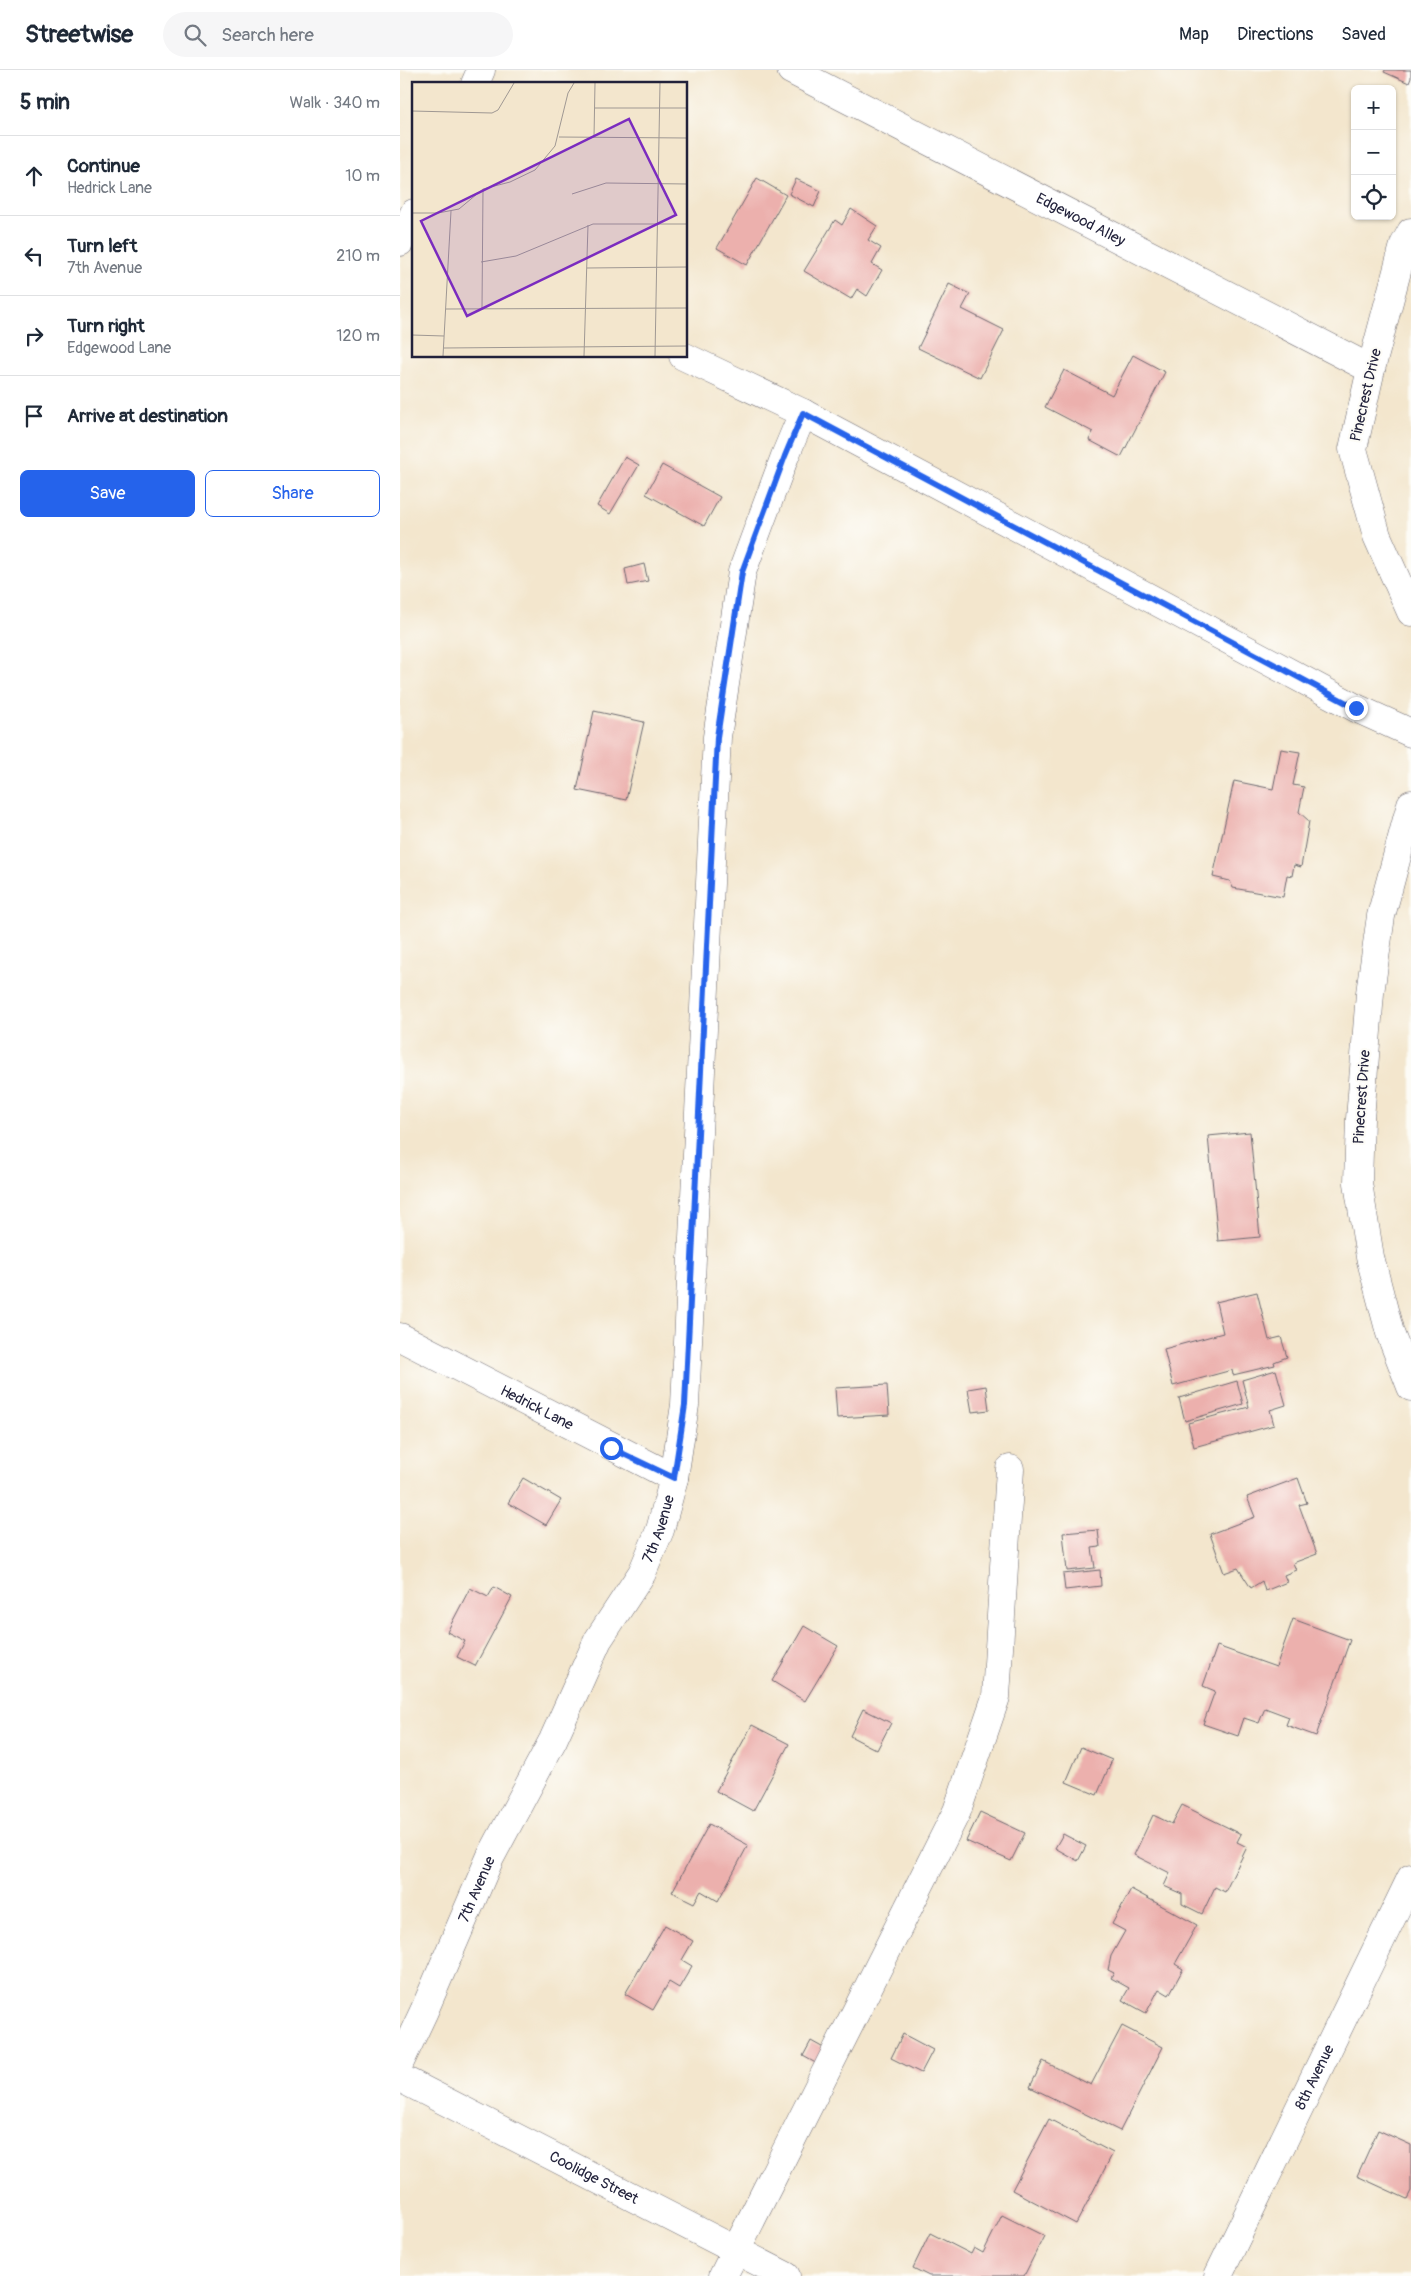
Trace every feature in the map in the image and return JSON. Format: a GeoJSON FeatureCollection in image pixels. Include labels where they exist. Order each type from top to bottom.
{"type":"FeatureCollection","features":[{"type":"Feature","properties":{"kind":"street"},"geometry":{"type":"LineString","coordinates":[[476,82],[481,70]]}},
{"type":"Feature","properties":{"kind":"street","name":"Edgewood Alley"},"geometry":{"type":"LineString","coordinates":[[791,70],[1371,369]]}},
{"type":"Feature","properties":{"kind":"street","name":"Pinecrest Drive"},"geometry":{"type":"LineString","coordinates":[[1411,232],[1404,245],[1371,369],[1353,449],[1377,536],[1411,612]]}},
{"type":"Feature","properties":{"kind":"street"},"geometry":{"type":"LineString","coordinates":[[686,358],[803,413],[1356,708],[1411,733]]}},
{"type":"Feature","properties":{"kind":"street","name":"7th Avenue"},"geometry":{"type":"LineString","coordinates":[[400,2062],[490,1858],[553,1740],[598,1640],[642,1574],[660,1530],[674,1478],[685,1405],[717,737],[742,572],[803,413]]}},
{"type":"Feature","properties":{"kind":"street","name":"Pinecrest Drive"},"geometry":{"type":"LineString","coordinates":[[1411,804],[1381,916],[1372,974],[1360,1119],[1358,1182],[1370,1257],[1390,1333],[1411,1387]]}},
{"type":"Feature","properties":{"kind":"street","name":"Hedrick Lane"},"geometry":{"type":"LineString","coordinates":[[400,1337],[674,1478]]}},
{"type":"Feature","properties":{"kind":"street"},"geometry":{"type":"LineString","coordinates":[[723,2276],[957,1810],[996,1697],[1010,1469]]}},
{"type":"Feature","properties":{"kind":"street","name":"8th Avenue"},"geometry":{"type":"LineString","coordinates":[[1218,2276],[1408,1890]]}},
{"type":"Feature","properties":{"kind":"street","name":"Coolidge Street"},"geometry":{"type":"LineString","coordinates":[[400,2078],[786,2276]]}},
{"type":"Feature","properties":{"kind":"building"},"geometry":{"type":"Polygon","coordinates":[[[1385,70],[1411,70],[1409,83],[1384,72],[1385,70]]]}},
{"type":"Feature","properties":{"kind":"building"},"geometry":{"type":"Polygon","coordinates":[[[757,178],[786,195],[747,265],[717,248],[757,178]]]}},
{"type":"Feature","properties":{"kind":"building"},"geometry":{"type":"Polygon","coordinates":[[[796,179],[821,191],[814,207],[789,194],[796,179]]]}},
{"type":"Feature","properties":{"kind":"building"},"geometry":{"type":"Polygon","coordinates":[[[851,209],[877,226],[868,240],[881,248],[872,264],[882,270],[867,296],[857,289],[851,299],[804,271],[835,220],[842,225],[851,209]]]}},
{"type":"Feature","properties":{"kind":"building"},"geometry":{"type":"Polygon","coordinates":[[[949,284],[970,294],[962,309],[1004,330],[980,378],[918,348],[949,284]]]}},
{"type":"Feature","properties":{"kind":"building"},"geometry":{"type":"Polygon","coordinates":[[[1133,355],[1165,372],[1121,457],[1089,440],[1093,432],[1045,407],[1064,370],[1112,395],[1133,355]]]}},
{"type":"Feature","properties":{"kind":"building"},"geometry":{"type":"Polygon","coordinates":[[[625,457],[639,465],[610,514],[597,506],[625,457]]]}},
{"type":"Feature","properties":{"kind":"building"},"geometry":{"type":"Polygon","coordinates":[[[662,465],[720,497],[704,526],[646,494],[662,465]]]}},
{"type":"Feature","properties":{"kind":"building"},"geometry":{"type":"Polygon","coordinates":[[[644,564],[648,581],[628,585],[625,569],[644,564]]]}},
{"type":"Feature","properties":{"kind":"building"},"geometry":{"type":"Polygon","coordinates":[[[594,711],[644,722],[626,800],[577,790],[594,711]]]}},
{"type":"Feature","properties":{"kind":"building"},"geometry":{"type":"Polygon","coordinates":[[[1281,749],[1300,752],[1293,785],[1304,787],[1299,812],[1309,821],[1301,867],[1294,865],[1292,876],[1287,875],[1283,897],[1233,888],[1230,881],[1213,877],[1234,781],[1273,789],[1281,749]]]}},
{"type":"Feature","properties":{"kind":"building"},"geometry":{"type":"Polygon","coordinates":[[[1250,1132],[1260,1237],[1218,1241],[1208,1136],[1250,1132]]]}},
{"type":"Feature","properties":{"kind":"building"},"geometry":{"type":"Polygon","coordinates":[[[1257,1292],[1269,1340],[1281,1337],[1287,1357],[1274,1362],[1275,1365],[1233,1375],[1232,1370],[1173,1386],[1164,1349],[1223,1333],[1216,1302],[1257,1292]]]}},
{"type":"Feature","properties":{"kind":"building"},"geometry":{"type":"Polygon","coordinates":[[[1276,1370],[1286,1405],[1270,1410],[1274,1425],[1194,1447],[1188,1423],[1249,1407],[1242,1380],[1276,1370]]]}},
{"type":"Feature","properties":{"kind":"building"},"geometry":{"type":"Polygon","coordinates":[[[1237,1381],[1243,1404],[1185,1421],[1179,1398],[1237,1381]]]}},
{"type":"Feature","properties":{"kind":"building"},"geometry":{"type":"Polygon","coordinates":[[[887,1385],[889,1415],[837,1418],[835,1388],[887,1385]]]}},
{"type":"Feature","properties":{"kind":"building"},"geometry":{"type":"Polygon","coordinates":[[[986,1386],[989,1410],[972,1412],[968,1389],[986,1386]]]}},
{"type":"Feature","properties":{"kind":"building"},"geometry":{"type":"Polygon","coordinates":[[[523,1478],[561,1500],[546,1525],[508,1503],[523,1478]]]}},
{"type":"Feature","properties":{"kind":"building"},"geometry":{"type":"Polygon","coordinates":[[[1298,1478],[1307,1503],[1299,1505],[1317,1554],[1293,1563],[1296,1570],[1284,1575],[1287,1582],[1265,1591],[1262,1581],[1251,1588],[1238,1568],[1224,1573],[1210,1534],[1255,1517],[1247,1497],[1298,1478]]]}},
{"type":"Feature","properties":{"kind":"building"},"geometry":{"type":"Polygon","coordinates":[[[1098,1530],[1100,1547],[1092,1548],[1095,1568],[1067,1571],[1063,1533],[1098,1530]]]}},
{"type":"Feature","properties":{"kind":"building"},"geometry":{"type":"Polygon","coordinates":[[[1100,1570],[1101,1586],[1065,1590],[1063,1574],[1100,1570]]]}},
{"type":"Feature","properties":{"kind":"building"},"geometry":{"type":"Polygon","coordinates":[[[494,1587],[512,1597],[475,1666],[457,1657],[465,1641],[447,1632],[470,1588],[488,1597],[494,1587]]]}},
{"type":"Feature","properties":{"kind":"building"},"geometry":{"type":"Polygon","coordinates":[[[1293,1619],[1350,1640],[1316,1736],[1286,1725],[1289,1717],[1265,1708],[1259,1723],[1244,1718],[1238,1736],[1203,1724],[1215,1691],[1203,1686],[1217,1646],[1276,1667],[1293,1619]]]}},
{"type":"Feature","properties":{"kind":"building"},"geometry":{"type":"Polygon","coordinates":[[[804,1626],[838,1646],[805,1701],[772,1681],[804,1626]]]}},
{"type":"Feature","properties":{"kind":"building"},"geometry":{"type":"Polygon","coordinates":[[[863,1709],[891,1723],[877,1750],[850,1736],[863,1709]]]}},
{"type":"Feature","properties":{"kind":"building"},"geometry":{"type":"Polygon","coordinates":[[[752,1725],[789,1744],[753,1811],[716,1791],[752,1725]]]}},
{"type":"Feature","properties":{"kind":"building"},"geometry":{"type":"Polygon","coordinates":[[[1081,1747],[1112,1760],[1097,1795],[1066,1782],[1081,1747]]]}},
{"type":"Feature","properties":{"kind":"building"},"geometry":{"type":"Polygon","coordinates":[[[1182,1805],[1241,1834],[1237,1842],[1247,1847],[1225,1892],[1215,1887],[1202,1914],[1182,1904],[1182,1894],[1164,1886],[1170,1873],[1134,1855],[1153,1815],[1172,1824],[1182,1805]]]}},
{"type":"Feature","properties":{"kind":"building"},"geometry":{"type":"Polygon","coordinates":[[[980,1812],[1025,1833],[1011,1861],[966,1841],[980,1812]]]}},
{"type":"Feature","properties":{"kind":"building"},"geometry":{"type":"Polygon","coordinates":[[[709,1824],[748,1845],[718,1901],[701,1891],[694,1903],[672,1892],[709,1824]]]}},
{"type":"Feature","properties":{"kind":"building"},"geometry":{"type":"Polygon","coordinates":[[[1063,1834],[1086,1846],[1078,1861],[1055,1848],[1063,1834]]]}},
{"type":"Feature","properties":{"kind":"building"},"geometry":{"type":"Polygon","coordinates":[[[1131,1889],[1197,1925],[1175,1964],[1183,1969],[1169,1995],[1159,1989],[1146,2013],[1122,2000],[1129,1988],[1111,1978],[1114,1973],[1108,1970],[1111,1956],[1125,1931],[1112,1924],[1131,1889]]]}},
{"type":"Feature","properties":{"kind":"building"},"geometry":{"type":"Polygon","coordinates":[[[665,1925],[693,1941],[682,1960],[692,1966],[679,1988],[669,1982],[653,2010],[625,1994],[665,1925]]]}},
{"type":"Feature","properties":{"kind":"building"},"geometry":{"type":"Polygon","coordinates":[[[1122,2026],[1163,2047],[1120,2131],[1030,2087],[1043,2061],[1091,2085],[1122,2026]]]}},
{"type":"Feature","properties":{"kind":"building"},"geometry":{"type":"Polygon","coordinates":[[[903,2034],[933,2050],[921,2073],[891,2058],[903,2034]]]}},
{"type":"Feature","properties":{"kind":"building"},"geometry":{"type":"Polygon","coordinates":[[[811,2041],[829,2051],[821,2066],[803,2056],[811,2041]]]}},
{"type":"Feature","properties":{"kind":"building"},"geometry":{"type":"Polygon","coordinates":[[[1049,2119],[1113,2153],[1076,2224],[1012,2190],[1049,2119]]]}},
{"type":"Feature","properties":{"kind":"building"},"geometry":{"type":"Polygon","coordinates":[[[1378,2130],[1411,2145],[1411,2191],[1407,2199],[1357,2176],[1378,2130]]]}},
{"type":"Feature","properties":{"kind":"building"},"geometry":{"type":"Polygon","coordinates":[[[1002,2215],[1044,2236],[1024,2276],[929,2276],[913,2268],[930,2233],[971,2254],[974,2248],[983,2253],[1002,2215]]]}},
{"type":"Feature","properties":{"kind":"route"},"geometry":{"type":"LineString","coordinates":[[611,1448],[674,1478],[685,1405],[717,737],[742,572],[803,413],[1356,708]]}}]}
